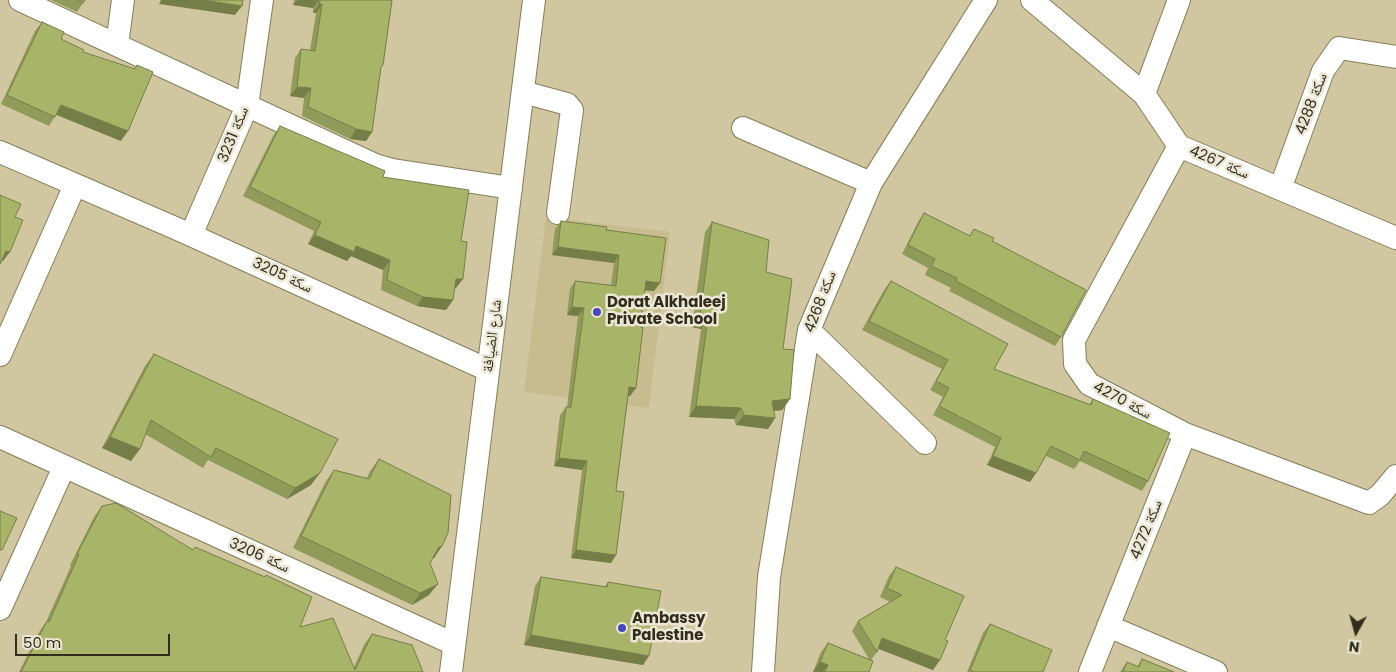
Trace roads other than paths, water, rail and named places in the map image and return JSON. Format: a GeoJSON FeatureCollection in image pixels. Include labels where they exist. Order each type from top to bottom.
{"type":"FeatureCollection","features":[{"type":"Feature","properties":{"kind":"street"},"geometry":{"type":"LineString","coordinates":[[20,0],[375,166],[511,188]]}},
{"type":"Feature","properties":{"kind":"street"},"geometry":{"type":"LineString","coordinates":[[117,45],[123,0]]}},
{"type":"Feature","properties":{"kind":"street","name":"سكة 3231"},"geometry":{"type":"LineString","coordinates":[[191,235],[247,106],[262,0]]}},
{"type":"Feature","properties":{"kind":"street","name":"شارع الضيافة"},"geometry":{"type":"LineString","coordinates":[[451,672],[534,0]]}},
{"type":"Feature","properties":{"kind":"street","name":"سكة 4268"},"geometry":{"type":"LineString","coordinates":[[763,672],[769,577],[809,330],[871,182],[986,0]]}},
{"type":"Feature","properties":{"kind":"street","name":"سكة 4267"},"geometry":{"type":"LineString","coordinates":[[1032,0],[1144,94],[1179,146],[1396,238]]}},
{"type":"Feature","properties":{"kind":"street"},"geometry":{"type":"LineString","coordinates":[[1144,94],[1179,0]]}},
{"type":"Feature","properties":{"kind":"street","name":"سكة 4288"},"geometry":{"type":"LineString","coordinates":[[1280,189],[1323,70],[1339,48],[1396,57]]}},
{"type":"Feature","properties":{"kind":"street"},"geometry":{"type":"LineString","coordinates":[[523,92],[567,104],[572,110],[558,213]]}},
{"type":"Feature","properties":{"kind":"street"},"geometry":{"type":"LineString","coordinates":[[743,128],[871,182]]}},
{"type":"Feature","properties":{"kind":"street","name":"سكة 4270"},"geometry":{"type":"LineString","coordinates":[[1179,146],[1074,340],[1075,364],[1089,384],[1185,434],[1369,503],[1380,496],[1396,476]]}},
{"type":"Feature","properties":{"kind":"street","name":"سكة 3205"},"geometry":{"type":"LineString","coordinates":[[0,152],[191,235],[488,370]]}},
{"type":"Feature","properties":{"kind":"street"},"geometry":{"type":"LineString","coordinates":[[0,354],[75,185]]}},
{"type":"Feature","properties":{"kind":"street"},"geometry":{"type":"LineString","coordinates":[[809,330],[925,443]]}},
{"type":"Feature","properties":{"kind":"street","name":"سكة 4272"},"geometry":{"type":"LineString","coordinates":[[1090,672],[1185,434]]}},
{"type":"Feature","properties":{"kind":"street","name":"سكة 3206"},"geometry":{"type":"LineString","coordinates":[[0,437],[454,644]]}},
{"type":"Feature","properties":{"kind":"street"},"geometry":{"type":"LineString","coordinates":[[0,609],[64,467]]}},
{"type":"Feature","properties":{"kind":"street"},"geometry":{"type":"LineString","coordinates":[[1108,626],[1216,672]]}},
{"type":"Feature","properties":{"kind":"place","name":"Dorat Alkhaleej Private School"},"geometry":{"type":"Point","coordinates":[597,312]}},
{"type":"Feature","properties":{"kind":"place","name":"Ambassy Palestine"},"geometry":{"type":"Point","coordinates":[622,628]}}]}
